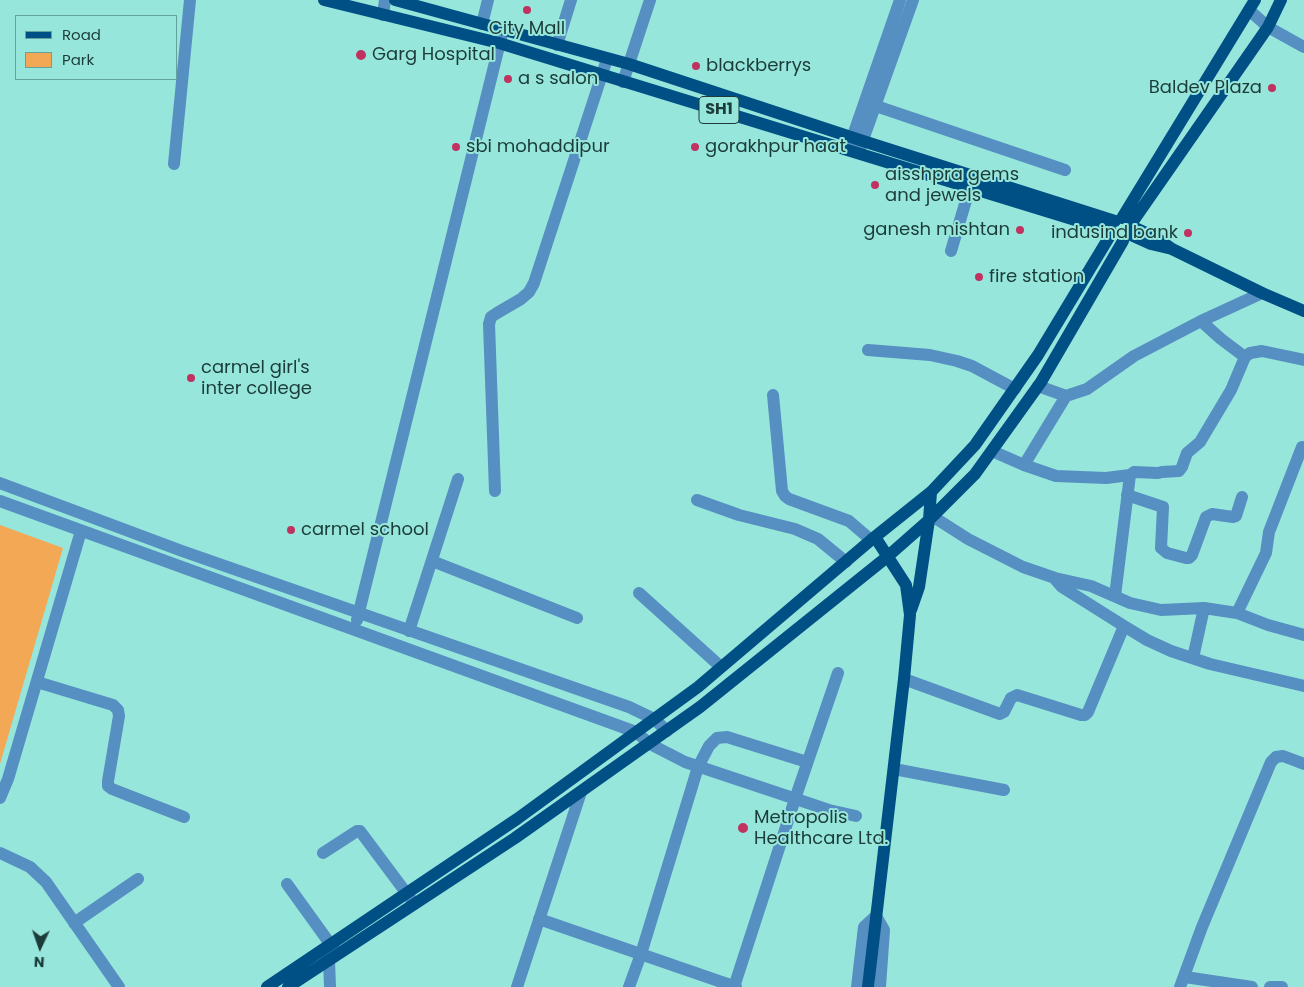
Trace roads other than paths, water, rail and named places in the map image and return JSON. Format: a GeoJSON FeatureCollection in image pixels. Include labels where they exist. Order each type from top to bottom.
{"type":"FeatureCollection","features":[{"type":"Feature","properties":{"kind":"main road","name":"SH1"},"geometry":{"type":"LineString","coordinates":[[324,0],[499,43],[623,82],[856,145],[1122,229]]}},
{"type":"Feature","properties":{"kind":"main road","name":"SH1"},"geometry":{"type":"LineString","coordinates":[[395,0],[629,64],[970,187],[1122,229]]}},
{"type":"Feature","properties":{"kind":"main road"},"geometry":{"type":"LineString","coordinates":[[288,987],[407,892],[517,818],[698,687],[931,492],[976,445],[1122,229],[1268,27],[1281,0]]}},
{"type":"Feature","properties":{"kind":"main road"},"geometry":{"type":"LineString","coordinates":[[267,987],[415,904],[515,838],[667,732],[700,708],[887,557],[931,518],[975,474],[1038,386],[1122,229],[1252,5]]}},
{"type":"Feature","properties":{"kind":"main road"},"geometry":{"type":"LineString","coordinates":[[1122,229],[1155,237],[1172,249],[1262,293],[1304,311]]}},
{"type":"Feature","properties":{"kind":"main road"},"geometry":{"type":"LineString","coordinates":[[868,987],[910,615],[919,587],[931,518],[931,492]]}},
{"type":"Feature","properties":{"kind":"main road"},"geometry":{"type":"LineString","coordinates":[[873,539],[906,585],[910,615]]}},
{"type":"Feature","properties":{"kind":"street"},"geometry":{"type":"LineString","coordinates":[[174,164],[190,0]]}},
{"type":"Feature","properties":{"kind":"street"},"geometry":{"type":"LineString","coordinates":[[383,15],[385,0]]}},
{"type":"Feature","properties":{"kind":"street"},"geometry":{"type":"LineString","coordinates":[[482,24],[488,0]]}},
{"type":"Feature","properties":{"kind":"street"},"geometry":{"type":"LineString","coordinates":[[557,45],[571,0]]}},
{"type":"Feature","properties":{"kind":"street"},"geometry":{"type":"LineString","coordinates":[[623,82],[650,0]]}},
{"type":"Feature","properties":{"kind":"street"},"geometry":{"type":"LineString","coordinates":[[856,145],[900,0]]}},
{"type":"Feature","properties":{"kind":"street"},"geometry":{"type":"LineString","coordinates":[[856,145],[876,106],[913,0]]}},
{"type":"Feature","properties":{"kind":"street"},"geometry":{"type":"LineString","coordinates":[[1252,5],[1268,27],[1304,47]]}},
{"type":"Feature","properties":{"kind":"street"},"geometry":{"type":"LineString","coordinates":[[355,629],[503,30]]}},
{"type":"Feature","properties":{"kind":"street"},"geometry":{"type":"LineString","coordinates":[[495,492],[489,324],[491,318],[497,313],[529,292],[534,283],[607,58]]}},
{"type":"Feature","properties":{"kind":"street"},"geometry":{"type":"LineString","coordinates":[[876,106],[1065,170]]}},
{"type":"Feature","properties":{"kind":"street"},"geometry":{"type":"LineString","coordinates":[[951,251],[970,187]]}},
{"type":"Feature","properties":{"kind":"street"},"geometry":{"type":"LineString","coordinates":[[1038,386],[1066,396],[1087,389],[1134,356],[1201,321],[1262,293]]}},
{"type":"Feature","properties":{"kind":"street"},"geometry":{"type":"LineString","coordinates":[[1201,321],[1220,340],[1245,357]]}},
{"type":"Feature","properties":{"kind":"street"},"geometry":{"type":"LineString","coordinates":[[868,350],[930,355],[957,361],[972,366],[1015,389]]}},
{"type":"Feature","properties":{"kind":"street"},"geometry":{"type":"LineString","coordinates":[[992,451],[1056,476],[1106,478],[1130,475],[1134,472],[1176,473],[1182,467],[1187,453],[1200,442],[1231,390],[1245,357],[1250,353],[1262,351],[1304,360]]}},
{"type":"Feature","properties":{"kind":"street"},"geometry":{"type":"LineString","coordinates":[[773,395],[782,491],[785,496],[789,500],[849,521],[873,539]]}},
{"type":"Feature","properties":{"kind":"street"},"geometry":{"type":"LineString","coordinates":[[1024,465],[1066,396]]}},
{"type":"Feature","properties":{"kind":"street"},"geometry":{"type":"LineString","coordinates":[[1236,613],[1266,554],[1269,532],[1302,447]]}},
{"type":"Feature","properties":{"kind":"street"},"geometry":{"type":"LineString","coordinates":[[1115,596],[1130,475]]}},
{"type":"Feature","properties":{"kind":"street"},"geometry":{"type":"LineString","coordinates":[[409,631],[458,479]]}},
{"type":"Feature","properties":{"kind":"street"},"geometry":{"type":"LineString","coordinates":[[0,483],[182,551],[629,707],[654,719],[667,732]]}},
{"type":"Feature","properties":{"kind":"street"},"geometry":{"type":"LineString","coordinates":[[1127,495],[1163,507],[1161,548],[1167,553],[1186,558],[1192,555],[1206,517],[1212,514],[1236,516],[1242,497]]}},
{"type":"Feature","properties":{"kind":"street"},"geometry":{"type":"LineString","coordinates":[[0,500],[636,732],[650,744],[684,762],[829,810],[856,816]]}},
{"type":"Feature","properties":{"kind":"street"},"geometry":{"type":"LineString","coordinates":[[697,500],[739,515],[795,529],[818,539],[846,562]]}},
{"type":"Feature","properties":{"kind":"street"},"geometry":{"type":"LineString","coordinates":[[931,518],[1023,567],[1055,578],[1091,586],[1130,603],[1161,610],[1204,608],[1236,613],[1268,625],[1304,635]]}},
{"type":"Feature","properties":{"kind":"street"},"geometry":{"type":"LineString","coordinates":[[0,798],[8,779],[81,531]]}},
{"type":"Feature","properties":{"kind":"street"},"geometry":{"type":"LineString","coordinates":[[432,561],[578,618]]}},
{"type":"Feature","properties":{"kind":"street"},"geometry":{"type":"LineString","coordinates":[[1055,578],[1062,587],[1124,626],[1147,640],[1172,651],[1210,664],[1304,686]]}},
{"type":"Feature","properties":{"kind":"street"},"geometry":{"type":"LineString","coordinates":[[639,593],[721,667]]}},
{"type":"Feature","properties":{"kind":"street"},"geometry":{"type":"LineString","coordinates":[[1193,658],[1204,608]]}},
{"type":"Feature","properties":{"kind":"street"},"geometry":{"type":"LineString","coordinates":[[904,679],[1000,714],[1004,712],[1011,698],[1017,695],[1085,715],[1088,712],[1124,626]]}},
{"type":"Feature","properties":{"kind":"street"},"geometry":{"type":"LineString","coordinates":[[539,919],[735,987],[807,762],[838,673]]}},
{"type":"Feature","properties":{"kind":"street"},"geometry":{"type":"LineString","coordinates":[[37,682],[113,705],[118,710],[119,716],[108,786],[184,817]]}},
{"type":"Feature","properties":{"kind":"street"},"geometry":{"type":"LineString","coordinates":[[629,987],[641,954],[698,767],[709,746],[717,738],[727,737],[807,762]]}},
{"type":"Feature","properties":{"kind":"street"},"geometry":{"type":"LineString","coordinates":[[1252,987],[1182,982],[1202,927],[1271,762],[1276,757],[1283,756],[1304,764]]}},
{"type":"Feature","properties":{"kind":"street"},"geometry":{"type":"LineString","coordinates":[[894,769],[1004,790]]}},
{"type":"Feature","properties":{"kind":"street"},"geometry":{"type":"LineString","coordinates":[[517,987],[581,792]]}},
{"type":"Feature","properties":{"kind":"street"},"geometry":{"type":"LineString","coordinates":[[323,853],[360,831],[415,904]]}},
{"type":"Feature","properties":{"kind":"street"},"geometry":{"type":"LineString","coordinates":[[0,853],[30,867],[46,882],[119,987]]}},
{"type":"Feature","properties":{"kind":"street"},"geometry":{"type":"LineString","coordinates":[[74,923],[138,879]]}},
{"type":"Feature","properties":{"kind":"street"},"geometry":{"type":"LineString","coordinates":[[287,884],[330,952],[330,987]]}},
{"type":"Feature","properties":{"kind":"street"},"geometry":{"type":"LineString","coordinates":[[857,987],[864,927],[876,916],[884,930],[880,987]]}},
{"type":"Feature","properties":{"kind":"street"},"geometry":{"type":"LineString","coordinates":[[1270,987],[1282,987]]}},
{"type":"Feature","properties":{"kind":"place","name":"City Mall"},"geometry":{"type":"Point","coordinates":[527,10]}},
{"type":"Feature","properties":{"kind":"place","name":"Garg Hospital"},"geometry":{"type":"Point","coordinates":[361,55]}},
{"type":"Feature","properties":{"kind":"place","name":"blackberrys"},"geometry":{"type":"Point","coordinates":[696,66]}},
{"type":"Feature","properties":{"kind":"place","name":"a s salon"},"geometry":{"type":"Point","coordinates":[508,79]}},
{"type":"Feature","properties":{"kind":"place","name":"Baldev Plaza"},"geometry":{"type":"Point","coordinates":[1272,88]}},
{"type":"Feature","properties":{"kind":"place","name":"sbi mohaddipur"},"geometry":{"type":"Point","coordinates":[456,147]}},
{"type":"Feature","properties":{"kind":"place","name":"gorakhpur haat"},"geometry":{"type":"Point","coordinates":[695,147]}},
{"type":"Feature","properties":{"kind":"place","name":"aisshpra gems and jewels"},"geometry":{"type":"Point","coordinates":[875,185]}},
{"type":"Feature","properties":{"kind":"place","name":"ganesh mishtan"},"geometry":{"type":"Point","coordinates":[1020,230]}},
{"type":"Feature","properties":{"kind":"place","name":"indusind bank"},"geometry":{"type":"Point","coordinates":[1188,233]}},
{"type":"Feature","properties":{"kind":"place","name":"fire station"},"geometry":{"type":"Point","coordinates":[979,277]}},
{"type":"Feature","properties":{"kind":"place","name":"carmel girl's inter college"},"geometry":{"type":"Point","coordinates":[191,378]}},
{"type":"Feature","properties":{"kind":"place","name":"carmel school"},"geometry":{"type":"Point","coordinates":[291,530]}},
{"type":"Feature","properties":{"kind":"place","name":"Metropolis Healthcare Ltd."},"geometry":{"type":"Point","coordinates":[743,828]}}]}
